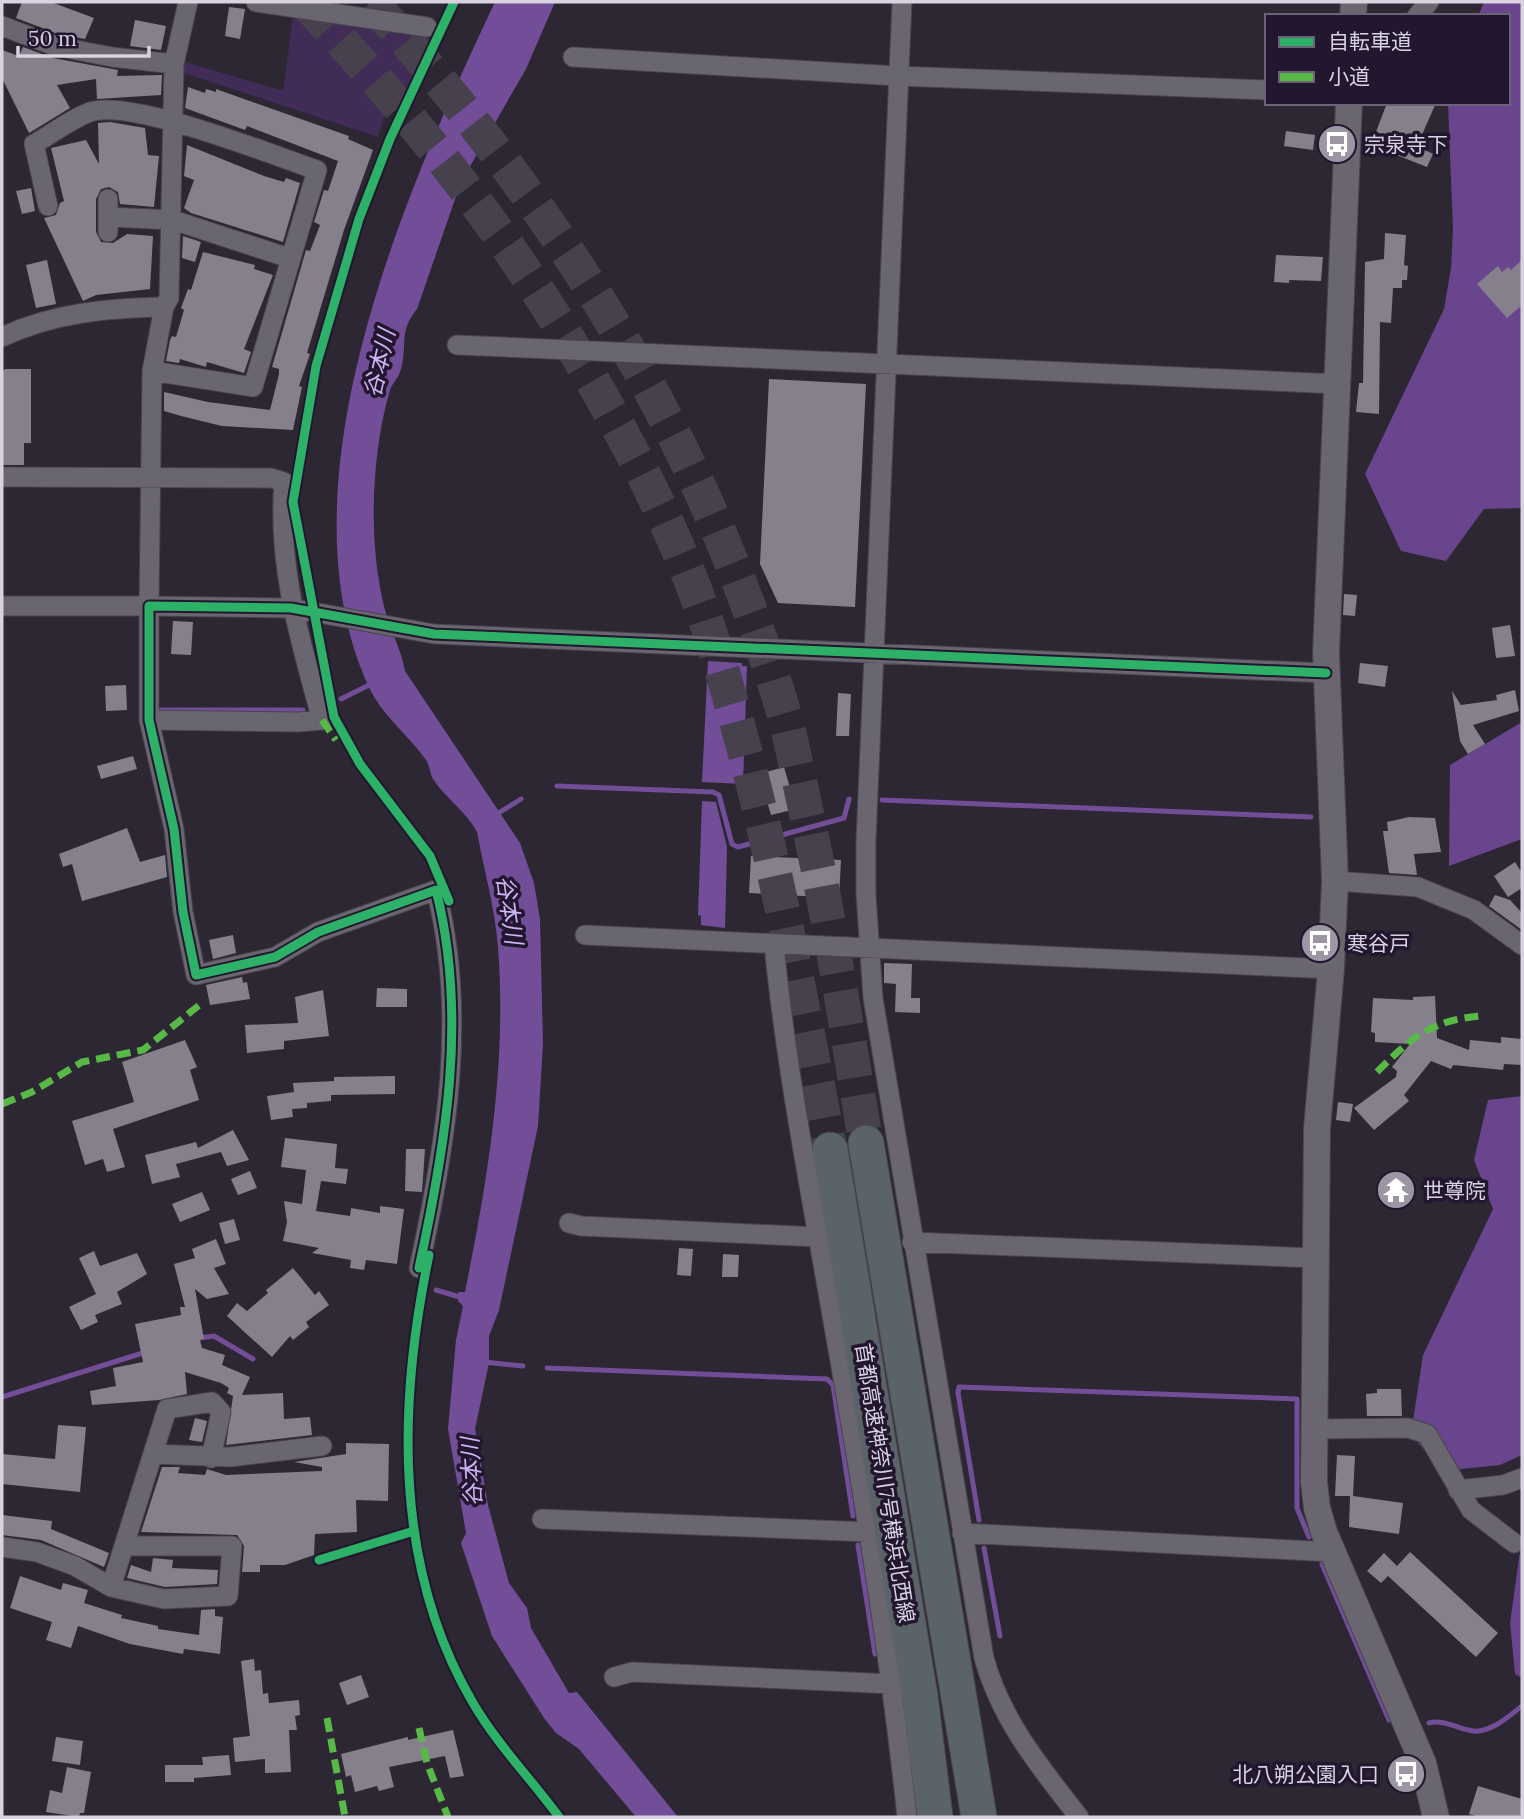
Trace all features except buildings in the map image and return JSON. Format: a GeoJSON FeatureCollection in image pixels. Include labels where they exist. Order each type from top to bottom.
{"type":"FeatureCollection","features":[{"type":"Feature","properties":{"kind":"highway","name":"首都高速神奈川7号横浜北西線"},"geometry":{"type":"LineString","coordinates":[[866,1143],[957,1689]]}},
{"type":"Feature","properties":{"kind":"highway","name":"首都高速神奈川7号横浜北西線"},"geometry":{"type":"LineString","coordinates":[[830,1150],[920,1696],[935,1817]]}},
{"type":"Feature","properties":{"kind":"highway"},"geometry":{"type":"LineString","coordinates":[[957,1689],[965,1817]]}},
{"type":"Feature","properties":{"kind":"highway"},"geometry":{"type":"LineString","coordinates":[[957,1689],[979,1817]]}},
{"type":"Feature","properties":{"kind":"street"},"geometry":{"type":"LineString","coordinates":[[188,2],[174,64],[173,219],[169,298],[164,307],[152,371],[149,479],[149,720],[174,829],[183,912],[196,975],[275,957],[318,932],[436,890],[450,975],[450,1069],[446,1130],[419,1268]]}},
{"type":"Feature","properties":{"kind":"street"},"geometry":{"type":"LineString","coordinates":[[257,2],[427,27]]}},
{"type":"Feature","properties":{"kind":"street"},"geometry":{"type":"LineString","coordinates":[[902,2],[866,840],[873,999],[984,1658],[1000,1706],[1011,1726],[1079,1817]]}},
{"type":"Feature","properties":{"kind":"street"},"geometry":{"type":"LineString","coordinates":[[2,26],[55,46],[112,57],[174,64]]}},
{"type":"Feature","properties":{"kind":"street"},"geometry":{"type":"LineString","coordinates":[[573,57],[898,76],[1265,90]]}},
{"type":"Feature","properties":{"kind":"street"},"geometry":{"type":"LineString","coordinates":[[48,206],[34,144],[92,112],[135,113],[173,121],[317,170],[253,387],[152,371]]}},
{"type":"Feature","properties":{"kind":"street"},"geometry":{"type":"LineString","coordinates":[[1349,115],[1342,203],[1339,384],[1326,673],[1335,881],[1331,969],[1317,1128],[1317,1508],[1333,1552],[1423,1763],[1436,1817]]}},
{"type":"Feature","properties":{"kind":"street"},"geometry":{"type":"LineString","coordinates":[[108,216],[173,219],[289,258]]}},
{"type":"Feature","properties":{"kind":"street"},"geometry":{"type":"LineString","coordinates":[[2,337],[31,324],[84,312],[164,307]]}},
{"type":"Feature","properties":{"kind":"street"},"geometry":{"type":"LineString","coordinates":[[457,345],[1339,384]]}},
{"type":"Feature","properties":{"kind":"street"},"geometry":{"type":"LineString","coordinates":[[2,477],[271,478],[284,482],[282,536],[322,719],[299,722],[149,720]]}},
{"type":"Feature","properties":{"kind":"street"},"geometry":{"type":"LineString","coordinates":[[2,606],[297,609],[434,634],[1326,673]]}},
{"type":"Feature","properties":{"kind":"street"},"geometry":{"type":"LineString","coordinates":[[1335,881],[1418,887],[1474,910],[1522,945]]}},
{"type":"Feature","properties":{"kind":"street"},"geometry":{"type":"LineString","coordinates":[[585,935],[1331,969]]}},
{"type":"Feature","properties":{"kind":"street"},"geometry":{"type":"LineString","coordinates":[[774,945],[789,1078],[870,1532],[893,1684],[907,1817]]}},
{"type":"Feature","properties":{"kind":"street"},"geometry":{"type":"LineString","coordinates":[[569,1223],[581,1226],[819,1237]]}},
{"type":"Feature","properties":{"kind":"street"},"geometry":{"type":"LineString","coordinates":[[912,1242],[1317,1258]]}},
{"type":"Feature","properties":{"kind":"street"},"geometry":{"type":"LineString","coordinates":[[111,1587],[167,1409],[212,1402],[221,1412],[211,1458]]}},
{"type":"Feature","properties":{"kind":"street"},"geometry":{"type":"LineString","coordinates":[[1315,1429],[1408,1428],[1427,1434],[1471,1510],[1514,1543]]}},
{"type":"Feature","properties":{"kind":"street"},"geometry":{"type":"LineString","coordinates":[[153,1454],[211,1458],[322,1446]]}},
{"type":"Feature","properties":{"kind":"street"},"geometry":{"type":"LineString","coordinates":[[1458,1490],[1503,1485],[1522,1478]]}},
{"type":"Feature","properties":{"kind":"street"},"geometry":{"type":"LineString","coordinates":[[542,1519],[870,1532]]}},
{"type":"Feature","properties":{"kind":"street"},"geometry":{"type":"LineString","coordinates":[[962,1533],[1333,1552]]}},
{"type":"Feature","properties":{"kind":"street"},"geometry":{"type":"LineString","coordinates":[[2,1547],[37,1552],[75,1566],[111,1587],[164,1599],[228,1596],[232,1546],[124,1546]]}},
{"type":"Feature","properties":{"kind":"street"},"geometry":{"type":"LineString","coordinates":[[614,1677],[632,1672],[893,1684]]}},
{"type":"Feature","properties":{"kind":"shaded area"},"geometry":{"type":"Polygon","coordinates":[[[1484,2],[1522,2],[1522,508],[1484,509],[1446,561],[1401,551],[1365,474],[1444,309],[1451,268],[1453,229],[1448,105],[1510,105],[1510,14],[1479,14],[1484,2]]]}},
{"type":"Feature","properties":{"kind":"shaded area"},"geometry":{"type":"Polygon","coordinates":[[[293,16],[418,33],[432,39],[403,103],[389,99],[378,137],[181,72],[182,61],[283,91],[293,16]]]}},
{"type":"Feature","properties":{"kind":"shaded area"},"geometry":{"type":"Polygon","coordinates":[[[1522,722],[1522,839],[1449,866],[1450,765],[1522,722]]]}},
{"type":"Feature","properties":{"kind":"shaded area"},"geometry":{"type":"Polygon","coordinates":[[[1522,1096],[1522,1455],[1500,1465],[1442,1471],[1411,1434],[1423,1355],[1493,1209],[1474,1160],[1488,1100],[1522,1096]]]}},
{"type":"Feature","properties":{"kind":"shaded area"},"geometry":{"type":"Polygon","coordinates":[[[1522,1537],[1522,1678],[1515,1674],[1510,1623],[1522,1537]]]}},
{"type":"Feature","properties":{"kind":"water","name":"谷本川"},"geometry":{"type":"Polygon","coordinates":[[[495,2],[555,2],[526,69],[461,182],[417,309],[407,325],[401,369],[389,393],[378,445],[374,501],[376,557],[385,610],[405,671],[520,843],[534,883],[540,919],[543,1044],[538,1126],[499,1310],[489,1336],[489,1363],[475,1429],[488,1505],[509,1583],[527,1608],[531,1628],[569,1693],[577,1692],[678,1817],[636,1817],[579,1749],[556,1733],[544,1718],[492,1636],[461,1543],[466,1533],[448,1429],[456,1340],[463,1306],[458,1301],[458,1292],[465,1292],[494,1121],[500,1034],[497,932],[477,832],[438,786],[426,760],[373,696],[343,605],[337,519],[345,429],[364,337],[392,246],[425,159],[495,2]]]}},
{"type":"Feature","properties":{"kind":"water"},"geometry":{"type":"Polygon","coordinates":[[[708,661],[742,663],[742,666],[747,666],[743,784],[702,782],[708,661]]]}},
{"type":"Feature","properties":{"kind":"water"},"geometry":{"type":"Polygon","coordinates":[[[702,801],[716,802],[727,847],[725,928],[701,925],[701,916],[698,915],[702,801]]]}},
{"type":"Feature","properties":{"kind":"waterway"},"geometry":{"type":"LineString","coordinates":[[341,699],[373,683]]}},
{"type":"Feature","properties":{"kind":"waterway"},"geometry":{"type":"LineString","coordinates":[[156,710],[303,710]]}},
{"type":"Feature","properties":{"kind":"waterway"},"geometry":{"type":"LineString","coordinates":[[557,786],[713,792],[719,795],[732,844],[738,847],[844,818],[849,799]]}},
{"type":"Feature","properties":{"kind":"waterway"},"geometry":{"type":"LineString","coordinates":[[497,814],[521,799]]}},
{"type":"Feature","properties":{"kind":"waterway"},"geometry":{"type":"LineString","coordinates":[[882,800],[1311,817]]}},
{"type":"Feature","properties":{"kind":"waterway"},"geometry":{"type":"LineString","coordinates":[[436,1290],[463,1298]]}},
{"type":"Feature","properties":{"kind":"waterway"},"geometry":{"type":"LineString","coordinates":[[199,1338],[214,1336],[253,1359]]}},
{"type":"Feature","properties":{"kind":"waterway"},"geometry":{"type":"LineString","coordinates":[[2,1397],[146,1352]]}},
{"type":"Feature","properties":{"kind":"waterway"},"geometry":{"type":"LineString","coordinates":[[484,1362],[523,1366]]}},
{"type":"Feature","properties":{"kind":"waterway"},"geometry":{"type":"LineString","coordinates":[[547,1368],[827,1379],[833,1385],[853,1516]]}},
{"type":"Feature","properties":{"kind":"waterway"},"geometry":{"type":"LineString","coordinates":[[979,1520],[959,1387],[1297,1399],[1297,1508],[1309,1537]]}},
{"type":"Feature","properties":{"kind":"waterway"},"geometry":{"type":"LineString","coordinates":[[858,1545],[875,1654]]}},
{"type":"Feature","properties":{"kind":"waterway"},"geometry":{"type":"LineString","coordinates":[[984,1548],[1000,1636]]}},
{"type":"Feature","properties":{"kind":"waterway"},"geometry":{"type":"LineString","coordinates":[[1322,1564],[1389,1720]]}},
{"type":"Feature","properties":{"kind":"waterway"},"geometry":{"type":"LineString","coordinates":[[1429,1723],[1440,1722],[1480,1731],[1499,1723],[1522,1706]]}},
{"type":"Feature","properties":{"kind":"tunnel"},"geometry":{"type":"LineString","coordinates":[[305,2],[392,98],[471,196],[507,246],[576,352],[623,435],[661,511],[704,615],[744,747],[776,881],[830,1150]]}},
{"type":"Feature","properties":{"kind":"tunnel"},"geometry":{"type":"LineString","coordinates":[[371,2],[441,82],[506,164],[565,249],[620,335],[669,425],[713,518],[752,615],[788,729],[823,893],[866,1143]]}},
{"type":"Feature","properties":{"kind":"marked path"},"geometry":{"type":"LineString","coordinates":[[322,720],[336,740]]}},
{"type":"Feature","properties":{"kind":"marked path"},"geometry":{"type":"LineString","coordinates":[[2,1104],[32,1092],[82,1062],[143,1050],[202,1003]]}},
{"type":"Feature","properties":{"kind":"marked path"},"geometry":{"type":"LineString","coordinates":[[1377,1072],[1424,1032],[1450,1021],[1483,1016]]}},
{"type":"Feature","properties":{"kind":"marked path"},"geometry":{"type":"LineString","coordinates":[[327,1718],[345,1817]]}},
{"type":"Feature","properties":{"kind":"marked path"},"geometry":{"type":"LineString","coordinates":[[419,1728],[427,1763],[448,1817]]}},
{"type":"Feature","properties":{"kind":"cycle path"},"geometry":{"type":"LineString","coordinates":[[449,901],[430,856],[360,764],[334,717],[293,502],[316,366],[359,219],[390,139],[454,2]]}},
{"type":"Feature","properties":{"kind":"cycle path"},"geometry":{"type":"LineString","coordinates":[[419,1268],[438,1174],[450,1079],[451,984],[446,937],[436,890],[318,932],[275,957],[196,975],[183,912],[174,829],[149,720],[149,606],[291,608],[434,634],[1326,673]]}},
{"type":"Feature","properties":{"kind":"cycle path"},"geometry":{"type":"LineString","coordinates":[[429,1255],[419,1311],[408,1426],[409,1484],[416,1541],[428,1597],[447,1651],[473,1703],[503,1747],[559,1817]]}},
{"type":"Feature","properties":{"kind":"cycle path"},"geometry":{"type":"LineString","coordinates":[[319,1560],[414,1531]]}},
{"type":"Feature","properties":{"kind":"place","name":"宗泉寺下"},"geometry":{"type":"Point","coordinates":[1337,144]}},
{"type":"Feature","properties":{"kind":"place","name":"寒谷戸"},"geometry":{"type":"Point","coordinates":[1320,943]}},
{"type":"Feature","properties":{"kind":"place","name":"世尊院"},"geometry":{"type":"Point","coordinates":[1396,1190]}},
{"type":"Feature","properties":{"kind":"place","name":"北八朔公園入口"},"geometry":{"type":"Point","coordinates":[1406,1774]}}]}
